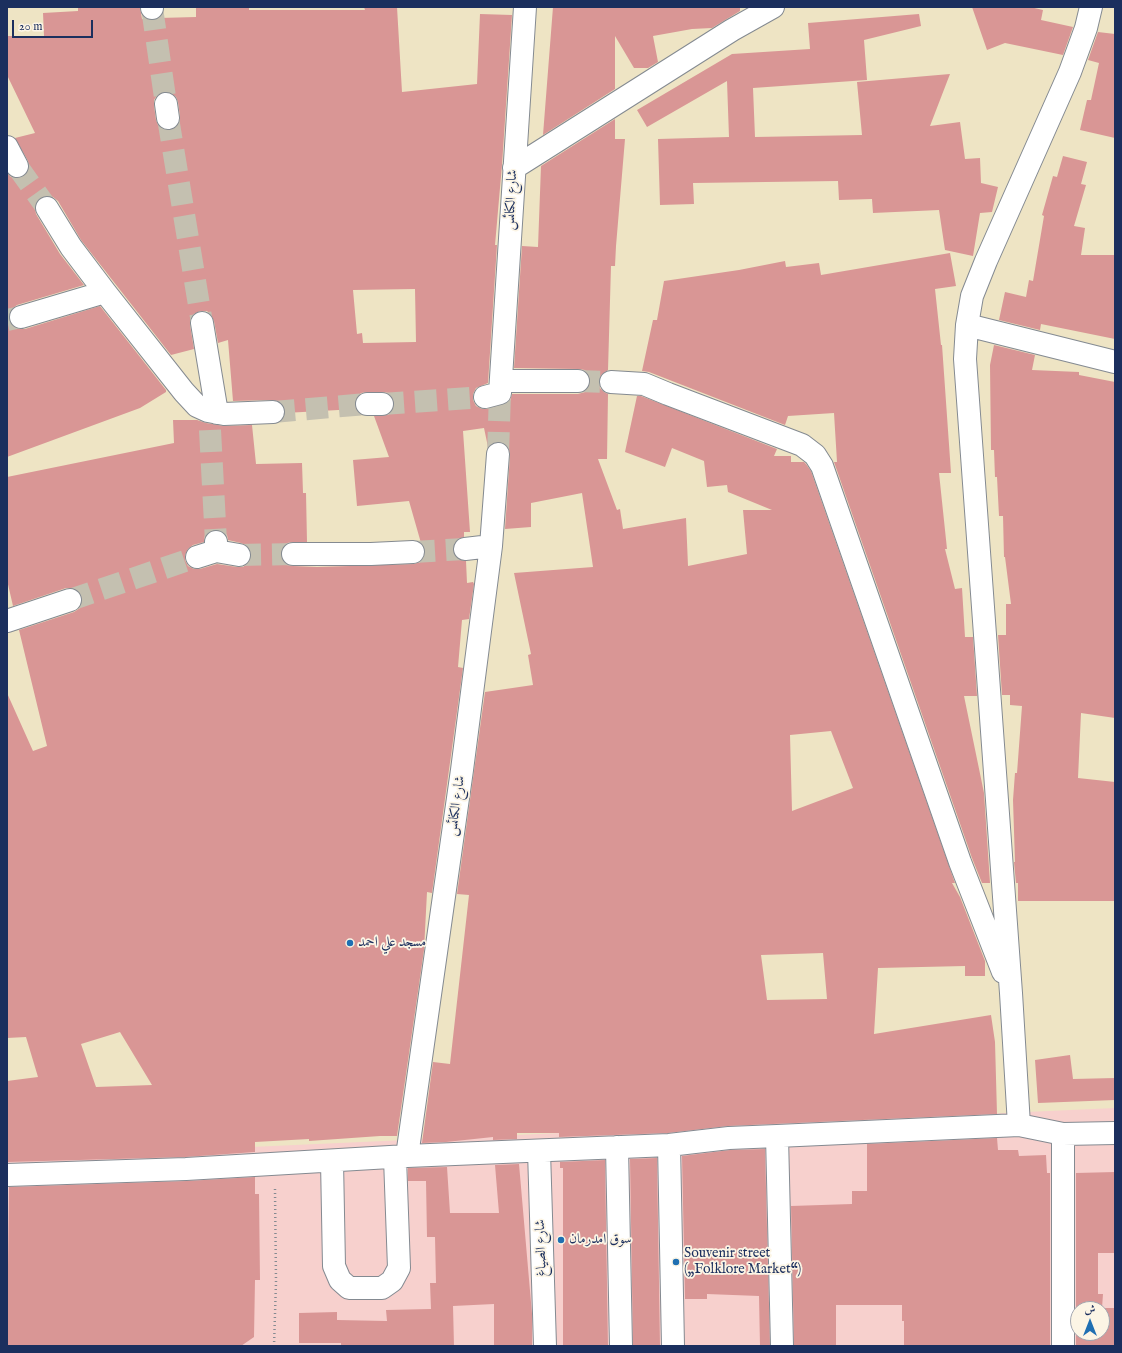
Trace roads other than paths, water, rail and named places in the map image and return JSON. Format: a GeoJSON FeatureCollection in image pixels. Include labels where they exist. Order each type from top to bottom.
{"type":"FeatureCollection","features":[{"type":"Feature","properties":{"kind":"street","name":"شارع الكنائس"},"geometry":{"type":"LineString","coordinates":[[525,7],[496,390],[578,381]]}},
{"type":"Feature","properties":{"kind":"street"},"geometry":{"type":"LineString","coordinates":[[514,168],[732,30],[773,7]]}},
{"type":"Feature","properties":{"kind":"street"},"geometry":{"type":"LineString","coordinates":[[1020,1125],[965,359],[967,325],[972,296],[986,261],[1070,72],[1086,28],[1091,7]]}},
{"type":"Feature","properties":{"kind":"street"},"geometry":{"type":"LineString","coordinates":[[7,147],[17,166]]}},
{"type":"Feature","properties":{"kind":"street"},"geometry":{"type":"LineString","coordinates":[[47,208],[71,247],[105,292],[184,392],[197,406],[212,418]]}},
{"type":"Feature","properties":{"kind":"street"},"geometry":{"type":"LineString","coordinates":[[21,317],[105,292]]}},
{"type":"Feature","properties":{"kind":"street"},"geometry":{"type":"LineString","coordinates":[[202,323],[212,418]]}},
{"type":"Feature","properties":{"kind":"street"},"geometry":{"type":"LineString","coordinates":[[967,325],[1115,362]]}},
{"type":"Feature","properties":{"kind":"street"},"geometry":{"type":"LineString","coordinates":[[611,382],[644,384],[802,445],[815,455],[822,466],[960,862],[1011,993]]}},
{"type":"Feature","properties":{"kind":"street"},"geometry":{"type":"LineString","coordinates":[[212,418],[224,414],[273,412]]}},
{"type":"Feature","properties":{"kind":"street","name":"شارع الكنائس"},"geometry":{"type":"LineString","coordinates":[[332,1161],[334,1266],[340,1280],[349,1288],[382,1288],[392,1281],[399,1268],[401,1157],[462,770],[491,546],[498,454]]}},
{"type":"Feature","properties":{"kind":"street"},"geometry":{"type":"LineString","coordinates":[[465,549],[491,546]]}},
{"type":"Feature","properties":{"kind":"street"},"geometry":{"type":"LineString","coordinates":[[210,550],[238,555]]}},
{"type":"Feature","properties":{"kind":"street"},"geometry":{"type":"LineString","coordinates":[[293,554],[372,554],[413,552]]}},
{"type":"Feature","properties":{"kind":"street"},"geometry":{"type":"LineString","coordinates":[[7,621],[70,600]]}},
{"type":"Feature","properties":{"kind":"street"},"geometry":{"type":"LineString","coordinates":[[7,1175],[186,1169],[401,1157],[669,1145],[729,1138],[1020,1125],[1064,1134],[1115,1133]]}},
{"type":"Feature","properties":{"kind":"street"},"geometry":{"type":"LineString","coordinates":[[1063,1346],[1064,1134]]}},
{"type":"Feature","properties":{"kind":"street"},"geometry":{"type":"LineString","coordinates":[[777,1136],[782,1346]]}},
{"type":"Feature","properties":{"kind":"street"},"geometry":{"type":"LineString","coordinates":[[669,1145],[673,1346]]}},
{"type":"Feature","properties":{"kind":"street"},"geometry":{"type":"LineString","coordinates":[[617,1147],[621,1346]]}},
{"type":"Feature","properties":{"kind":"street","name":"شارع الصياغ"},"geometry":{"type":"LineString","coordinates":[[539,1151],[545,1346]]}},
{"type":"Feature","properties":{"kind":"tunnel"},"geometry":{"type":"LineString","coordinates":[[152,8],[166,104]]}},
{"type":"Feature","properties":{"kind":"tunnel"},"geometry":{"type":"LineString","coordinates":[[168,118],[202,323]]}},
{"type":"Feature","properties":{"kind":"tunnel"},"geometry":{"type":"LineString","coordinates":[[17,166],[47,208]]}},
{"type":"Feature","properties":{"kind":"tunnel"},"geometry":{"type":"LineString","coordinates":[[7,320],[21,317]]}},
{"type":"Feature","properties":{"kind":"tunnel"},"geometry":{"type":"LineString","coordinates":[[578,381],[611,382]]}},
{"type":"Feature","properties":{"kind":"tunnel"},"geometry":{"type":"LineString","coordinates":[[498,454],[500,393]]}},
{"type":"Feature","properties":{"kind":"tunnel"},"geometry":{"type":"LineString","coordinates":[[382,404],[485,397]]}},
{"type":"Feature","properties":{"kind":"tunnel"},"geometry":{"type":"LineString","coordinates":[[273,412],[367,404]]}},
{"type":"Feature","properties":{"kind":"tunnel"},"geometry":{"type":"LineString","coordinates":[[210,430],[216,542]]}},
{"type":"Feature","properties":{"kind":"tunnel"},"geometry":{"type":"LineString","coordinates":[[413,552],[465,549]]}},
{"type":"Feature","properties":{"kind":"tunnel"},"geometry":{"type":"LineString","coordinates":[[239,555],[293,554]]}},
{"type":"Feature","properties":{"kind":"tunnel"},"geometry":{"type":"LineString","coordinates":[[70,600],[197,557]]}},
{"type":"Feature","properties":{"kind":"place","name":"مسجد علي احمد"},"geometry":{"type":"Point","coordinates":[350,943]}},
{"type":"Feature","properties":{"kind":"place","name":"سوق امدرمان"},"geometry":{"type":"Point","coordinates":[561,1240]}},
{"type":"Feature","properties":{"kind":"place","name":"Souvenir street („Folklore Market“)"},"geometry":{"type":"Point","coordinates":[676,1262]}}]}
